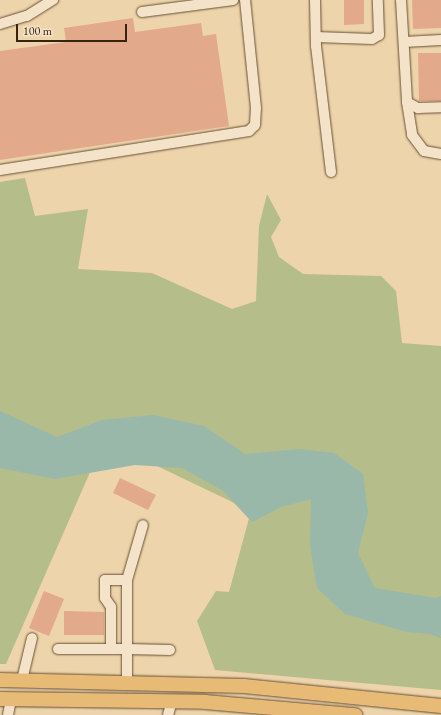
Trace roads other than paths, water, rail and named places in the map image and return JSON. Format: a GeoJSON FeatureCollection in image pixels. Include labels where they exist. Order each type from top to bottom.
{"type":"FeatureCollection","features":[{"type":"Feature","properties":{"kind":"highway"},"geometry":{"type":"LineString","coordinates":[[1,680],[127,681],[244,686],[441,706]]}},
{"type":"Feature","properties":{"kind":"highway"},"geometry":{"type":"LineString","coordinates":[[5,699],[172,701],[241,709],[355,715]]}},
{"type":"Feature","properties":{"kind":"street"},"geometry":{"type":"LineString","coordinates":[[0,24],[27,16],[53,0]]}},
{"type":"Feature","properties":{"kind":"street"},"geometry":{"type":"LineString","coordinates":[[142,12],[233,0]]}},
{"type":"Feature","properties":{"kind":"street"},"geometry":{"type":"LineString","coordinates":[[0,170],[250,131],[255,125],[256,108],[245,0]]}},
{"type":"Feature","properties":{"kind":"street"},"geometry":{"type":"LineString","coordinates":[[315,0],[316,37],[331,172]]}},
{"type":"Feature","properties":{"kind":"street"},"geometry":{"type":"LineString","coordinates":[[316,37],[372,39],[379,35],[378,0]]}},
{"type":"Feature","properties":{"kind":"street"},"geometry":{"type":"LineString","coordinates":[[401,0],[408,102],[412,135],[424,150],[441,154]]}},
{"type":"Feature","properties":{"kind":"street"},"geometry":{"type":"LineString","coordinates":[[404,42],[441,40]]}},
{"type":"Feature","properties":{"kind":"street"},"geometry":{"type":"LineString","coordinates":[[408,102],[418,108],[441,107]]}},
{"type":"Feature","properties":{"kind":"street"},"geometry":{"type":"LineString","coordinates":[[127,681],[127,580],[143,525]]}},
{"type":"Feature","properties":{"kind":"street"},"geometry":{"type":"LineString","coordinates":[[111,649],[111,606],[105,598],[105,580],[127,580]]}},
{"type":"Feature","properties":{"kind":"street"},"geometry":{"type":"LineString","coordinates":[[22,680],[32,638]]}},
{"type":"Feature","properties":{"kind":"street"},"geometry":{"type":"LineString","coordinates":[[58,649],[170,650]]}},
{"type":"Feature","properties":{"kind":"street"},"geometry":{"type":"LineString","coordinates":[[5,699],[8,715]]}},
{"type":"Feature","properties":{"kind":"street"},"geometry":{"type":"LineString","coordinates":[[168,715],[172,701]]}},
{"type":"Feature","properties":{"kind":"waterway"},"geometry":{"type":"LineString","coordinates":[[433,634],[441,637]]}}]}
